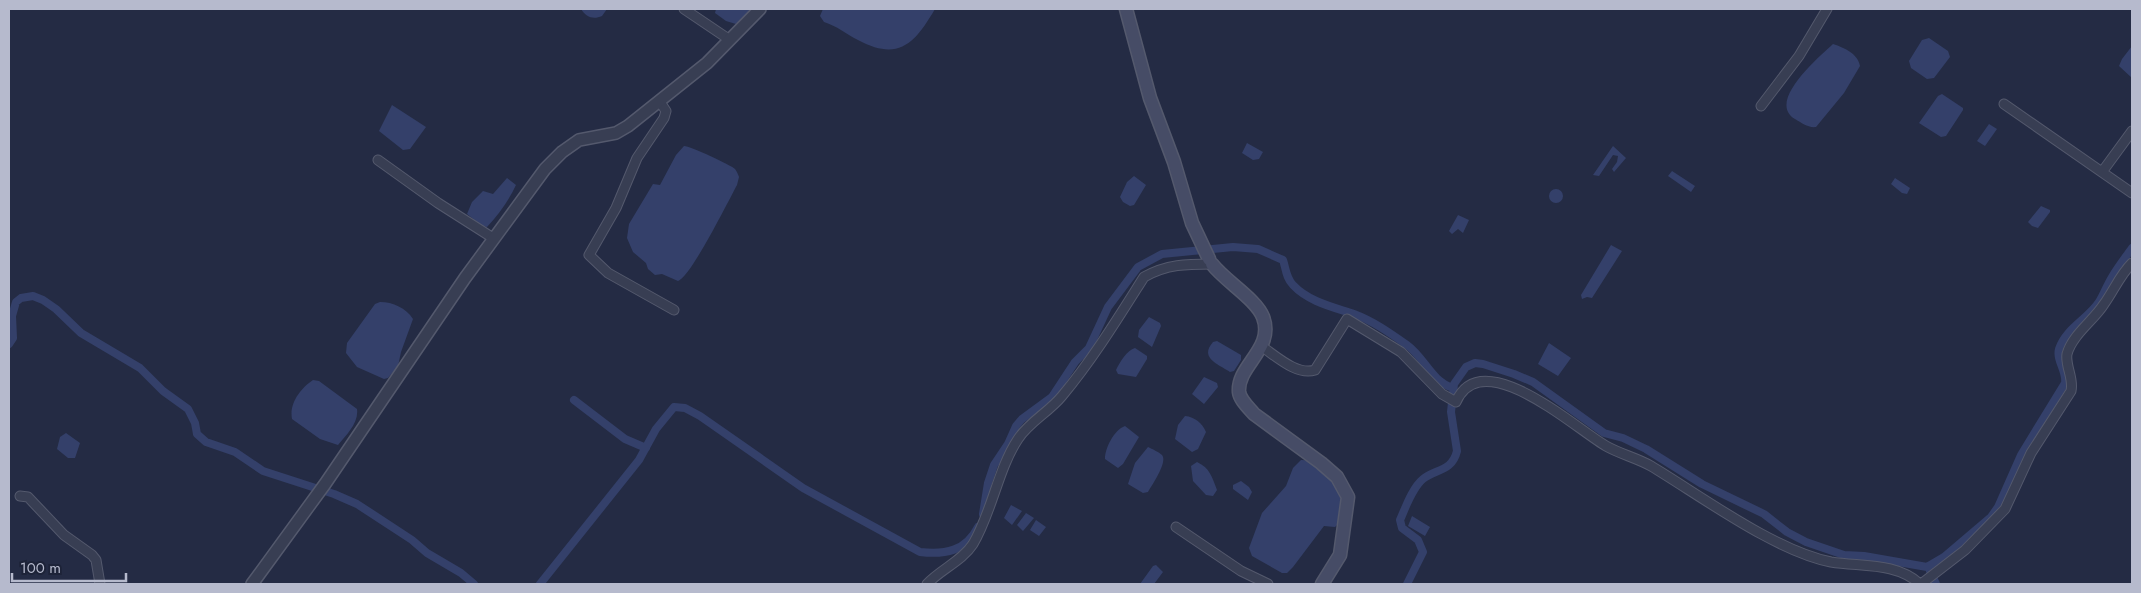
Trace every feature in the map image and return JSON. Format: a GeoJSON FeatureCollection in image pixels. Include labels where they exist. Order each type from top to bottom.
{"type":"FeatureCollection","features":[{"type":"Feature","properties":{"kind":"main road"},"geometry":{"type":"LineString","coordinates":[[1126,9],[1148,93],[1199,238],[1220,275],[1250,301],[1263,317],[1265,340],[1240,382],[1239,393],[1254,414],[1336,477],[1348,497],[1340,554],[1322,584]]}},
{"type":"Feature","properties":{"kind":"street"},"geometry":{"type":"LineString","coordinates":[[684,9],[730,40]]}},
{"type":"Feature","properties":{"kind":"street"},"geometry":{"type":"LineString","coordinates":[[252,584],[325,484],[493,238],[545,169],[567,148],[584,138],[622,131],[660,102],[730,40],[760,9]]}},
{"type":"Feature","properties":{"kind":"street"},"geometry":{"type":"LineString","coordinates":[[1761,106],[1799,56],[1827,9]]}},
{"type":"Feature","properties":{"kind":"street"},"geometry":{"type":"LineString","coordinates":[[660,102],[666,111],[664,118],[637,158],[616,208],[589,255],[608,272],[674,310]]}},
{"type":"Feature","properties":{"kind":"street"},"geometry":{"type":"LineString","coordinates":[[2004,104],[2132,193]]}},
{"type":"Feature","properties":{"kind":"street"},"geometry":{"type":"LineString","coordinates":[[2102,172],[2132,131]]}},
{"type":"Feature","properties":{"kind":"street"},"geometry":{"type":"LineString","coordinates":[[378,160],[438,203],[493,238]]}},
{"type":"Feature","properties":{"kind":"street"},"geometry":{"type":"LineString","coordinates":[[928,584],[937,574],[961,558],[972,546],[983,525],[1018,438],[1058,401],[1090,363],[1144,277],[1158,269],[1179,264],[1211,262]]}},
{"type":"Feature","properties":{"kind":"street"},"geometry":{"type":"LineString","coordinates":[[1261,346],[1294,367],[1309,372],[1315,370],[1347,318],[1401,352],[1442,394],[1456,402],[1461,392],[1477,381],[1502,382],[1529,395],[1607,446],[1648,465],[1789,548],[1831,562],[1893,569],[1912,576],[1920,584],[1965,550],[2005,510],[2031,453],[2071,391],[2073,381],[2067,354],[2072,343],[2105,304],[2113,287],[2132,263]]}},
{"type":"Feature","properties":{"kind":"street"},"geometry":{"type":"LineString","coordinates":[[20,496],[28,497],[64,536],[92,555],[96,560],[100,584]]}},
{"type":"Feature","properties":{"kind":"street"},"geometry":{"type":"LineString","coordinates":[[1176,527],[1241,571],[1268,584]]}},
{"type":"Feature","properties":{"kind":"water"},"geometry":{"type":"Polygon","coordinates":[[[581,9],[607,9],[602,16],[593,18],[587,16],[581,9]]]}},
{"type":"Feature","properties":{"kind":"water"},"geometry":{"type":"Polygon","coordinates":[[[716,9],[750,9],[744,18],[736,24],[726,21],[715,13],[716,9]]]}},
{"type":"Feature","properties":{"kind":"water"},"geometry":{"type":"Polygon","coordinates":[[[823,9],[935,9],[913,40],[895,49],[885,49],[858,40],[824,22],[820,16],[823,9]]]}},
{"type":"Feature","properties":{"kind":"water"},"geometry":{"type":"Polygon","coordinates":[[[1929,38],[1948,51],[1950,57],[1934,78],[1927,79],[1911,68],[1909,61],[1922,40],[1929,38]]]}},
{"type":"Feature","properties":{"kind":"water"},"geometry":{"type":"Polygon","coordinates":[[[1833,44],[1854,55],[1860,66],[1844,93],[1816,127],[1810,127],[1795,119],[1788,111],[1787,102],[1798,80],[1833,44]]]}},
{"type":"Feature","properties":{"kind":"water"},"geometry":{"type":"Polygon","coordinates":[[[2132,46],[2132,78],[2119,66],[2132,46]]]}},
{"type":"Feature","properties":{"kind":"water"},"geometry":{"type":"Polygon","coordinates":[[[1942,94],[1963,108],[1963,110],[1946,136],[1941,137],[1919,123],[1938,96],[1942,94]]]}},
{"type":"Feature","properties":{"kind":"water"},"geometry":{"type":"Polygon","coordinates":[[[392,105],[426,127],[410,149],[403,150],[379,131],[392,105]]]}},
{"type":"Feature","properties":{"kind":"water"},"geometry":{"type":"Polygon","coordinates":[[[1989,124],[1997,129],[1985,146],[1977,141],[1989,124]]]}},
{"type":"Feature","properties":{"kind":"water"},"geometry":{"type":"Polygon","coordinates":[[[1247,143],[1263,152],[1259,159],[1253,160],[1242,153],[1247,143]]]}},
{"type":"Feature","properties":{"kind":"water"},"geometry":{"type":"Polygon","coordinates":[[[684,146],[702,152],[732,167],[739,177],[737,185],[700,253],[684,277],[678,281],[662,274],[655,275],[648,269],[646,263],[633,252],[627,238],[629,224],[653,184],[660,185],[676,155],[684,146]]]}},
{"type":"Feature","properties":{"kind":"water"},"geometry":{"type":"Polygon","coordinates":[[[1613,146],[1626,158],[1614,172],[1612,169],[1617,162],[1618,156],[1613,155],[1599,176],[1593,175],[1613,146]]]}},
{"type":"Feature","properties":{"kind":"water"},"geometry":{"type":"Polygon","coordinates":[[[1672,171],[1695,186],[1691,192],[1668,176],[1672,171]]]}},
{"type":"Feature","properties":{"kind":"water"},"geometry":{"type":"Polygon","coordinates":[[[1134,176],[1146,185],[1134,205],[1130,206],[1123,202],[1120,197],[1127,182],[1134,176]]]}},
{"type":"Feature","properties":{"kind":"water"},"geometry":{"type":"Polygon","coordinates":[[[507,178],[516,185],[513,191],[487,227],[482,226],[467,214],[472,202],[483,191],[493,194],[507,178]]]}},
{"type":"Feature","properties":{"kind":"water"},"geometry":{"type":"Polygon","coordinates":[[[1895,178],[1910,188],[1907,194],[1902,193],[1891,184],[1895,178]]]}},
{"type":"Feature","properties":{"kind":"water"},"geometry":{"type":"Polygon","coordinates":[[[1556,189],[1561,191],[1563,196],[1561,201],[1556,203],[1551,201],[1549,196],[1551,191],[1556,189]]]}},
{"type":"Feature","properties":{"kind":"water"},"geometry":{"type":"Polygon","coordinates":[[[2041,206],[2050,210],[2050,212],[2038,228],[2028,222],[2041,206]]]}},
{"type":"Feature","properties":{"kind":"water"},"geometry":{"type":"Polygon","coordinates":[[[1458,215],[1469,220],[1463,233],[1458,229],[1452,234],[1449,231],[1458,215]]]}},
{"type":"Feature","properties":{"kind":"water"},"geometry":{"type":"Polygon","coordinates":[[[1611,245],[1622,251],[1592,298],[1582,299],[1581,295],[1611,245]]]}},
{"type":"Feature","properties":{"kind":"water"},"geometry":{"type":"Polygon","coordinates":[[[380,302],[399,306],[413,319],[398,366],[388,378],[384,379],[357,367],[346,353],[347,343],[375,304],[380,302]]]}},
{"type":"Feature","properties":{"kind":"water"},"geometry":{"type":"Polygon","coordinates":[[[1149,317],[1160,323],[1161,326],[1152,347],[1138,337],[1139,330],[1149,317]]]}},
{"type":"Feature","properties":{"kind":"water"},"geometry":{"type":"Polygon","coordinates":[[[1217,341],[1241,355],[1241,360],[1234,371],[1230,372],[1209,356],[1209,348],[1213,342],[1217,341]]]}},
{"type":"Feature","properties":{"kind":"water"},"geometry":{"type":"Polygon","coordinates":[[[1549,343],[1571,358],[1558,376],[1538,364],[1549,343]]]}},
{"type":"Feature","properties":{"kind":"water"},"geometry":{"type":"Polygon","coordinates":[[[1135,348],[1147,356],[1136,377],[1118,374],[1116,370],[1122,360],[1129,351],[1135,348]]]}},
{"type":"Feature","properties":{"kind":"water"},"geometry":{"type":"Polygon","coordinates":[[[1204,377],[1217,383],[1218,387],[1204,404],[1192,394],[1204,377]]]}},
{"type":"Feature","properties":{"kind":"water"},"geometry":{"type":"Polygon","coordinates":[[[313,380],[319,381],[357,409],[354,424],[338,445],[320,439],[292,419],[292,407],[297,396],[313,380]]]}},
{"type":"Feature","properties":{"kind":"water"},"geometry":{"type":"Polygon","coordinates":[[[1185,416],[1198,421],[1206,432],[1198,449],[1192,452],[1175,439],[1178,425],[1185,416]]]}},
{"type":"Feature","properties":{"kind":"water"},"geometry":{"type":"Polygon","coordinates":[[[1125,426],[1139,437],[1123,464],[1118,468],[1105,459],[1105,455],[1114,435],[1125,426]]]}},
{"type":"Feature","properties":{"kind":"water"},"geometry":{"type":"Polygon","coordinates":[[[66,433],[80,443],[75,458],[68,458],[57,449],[60,437],[66,433]]]}},
{"type":"Feature","properties":{"kind":"water"},"geometry":{"type":"Polygon","coordinates":[[[1148,447],[1162,455],[1163,463],[1159,474],[1148,492],[1143,493],[1128,484],[1135,463],[1148,447]]]}},
{"type":"Feature","properties":{"kind":"water"},"geometry":{"type":"Polygon","coordinates":[[[1301,460],[1311,462],[1329,475],[1341,497],[1343,508],[1341,518],[1335,527],[1324,526],[1293,567],[1287,573],[1282,573],[1252,556],[1249,548],[1262,513],[1286,486],[1293,468],[1301,460]]]}},
{"type":"Feature","properties":{"kind":"water"},"geometry":{"type":"Polygon","coordinates":[[[1197,462],[1208,470],[1212,477],[1217,490],[1213,496],[1206,495],[1193,481],[1191,466],[1197,462]]]}},
{"type":"Feature","properties":{"kind":"water"},"geometry":{"type":"Polygon","coordinates":[[[1241,481],[1252,492],[1248,500],[1233,489],[1233,485],[1241,481]]]}},
{"type":"Feature","properties":{"kind":"water"},"geometry":{"type":"Polygon","coordinates":[[[1011,505],[1022,511],[1012,525],[1004,518],[1011,505]]]}},
{"type":"Feature","properties":{"kind":"water"},"geometry":{"type":"Polygon","coordinates":[[[1026,513],[1034,518],[1023,531],[1017,525],[1026,513]]]}},
{"type":"Feature","properties":{"kind":"water"},"geometry":{"type":"Polygon","coordinates":[[[1412,516],[1430,527],[1425,536],[1408,526],[1412,516]]]}},
{"type":"Feature","properties":{"kind":"water"},"geometry":{"type":"Polygon","coordinates":[[[1036,520],[1046,527],[1039,536],[1030,530],[1036,520]]]}},
{"type":"Feature","properties":{"kind":"water"},"geometry":{"type":"Polygon","coordinates":[[[1156,565],[1163,572],[1154,584],[1140,584],[1153,566],[1156,565]]]}},
{"type":"Feature","properties":{"kind":"waterway"},"geometry":{"type":"LineString","coordinates":[[983,514],[988,483],[994,465],[1008,444],[1016,426],[1022,419],[1052,397],[1075,362],[1089,348],[1108,307],[1138,267],[1162,254],[1233,247],[1258,249],[1283,260],[1289,279],[1299,291],[1314,300],[1354,314],[1381,328],[1407,345],[1439,380],[1453,388]]}},
{"type":"Feature","properties":{"kind":"waterway"},"geometry":{"type":"LineString","coordinates":[[1407,584],[1423,552],[1418,540],[1402,528],[1400,520],[1409,499],[1419,483],[1428,476],[1443,469],[1455,458],[1457,451],[1451,412],[1454,384],[1466,367],[1475,363],[1514,374],[1533,382],[1604,433],[1623,438],[1646,449],[1702,484],[1764,514],[1787,532],[1806,542],[1844,555],[1864,556],[1927,567],[1944,557],[1991,517],[1998,507],[2021,455],[2065,383],[2058,353],[2062,342],[2099,302],[2112,277],[2132,248]]}},
{"type":"Feature","properties":{"kind":"waterway"},"geometry":{"type":"LineString","coordinates":[[9,344],[13,338],[12,316],[16,302],[21,298],[33,296],[43,300],[56,309],[81,333],[140,368],[163,391],[188,409],[195,423],[197,434],[206,442],[235,452],[263,471],[334,494],[357,504],[412,540],[427,553],[461,573],[474,584]]}},
{"type":"Feature","properties":{"kind":"waterway"},"geometry":{"type":"LineString","coordinates":[[574,400],[625,439],[646,448]]}},
{"type":"Feature","properties":{"kind":"waterway"},"geometry":{"type":"LineString","coordinates":[[540,584],[639,460],[656,429],[674,407],[685,408],[700,416],[803,488],[920,552],[938,553],[954,550],[967,541],[978,527]]}},
{"type":"Feature","properties":{"kind":"waterway"},"geometry":{"type":"LineString","coordinates":[[1930,571],[1936,584]]}}]}
